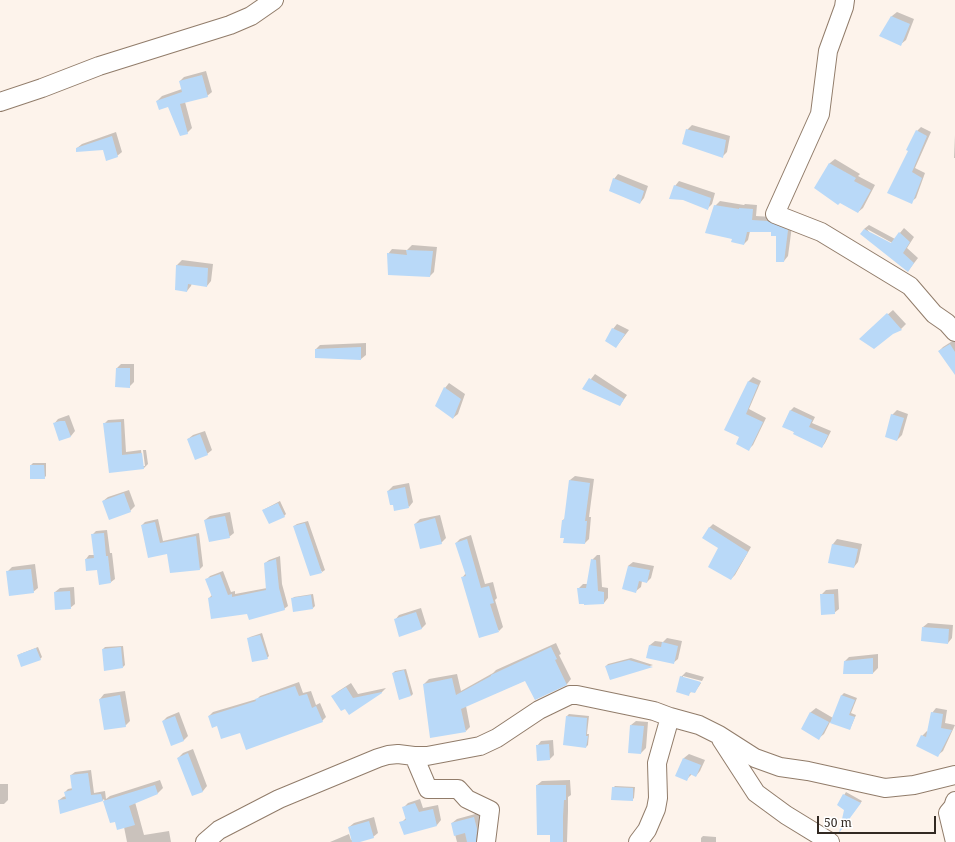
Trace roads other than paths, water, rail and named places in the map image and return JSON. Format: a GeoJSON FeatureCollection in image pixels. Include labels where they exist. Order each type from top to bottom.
{"type":"FeatureCollection","features":[{"type":"Feature","properties":{"kind":"street"},"geometry":{"type":"LineString","coordinates":[[0,102],[99,66],[230,25],[250,16],[274,0]]}},
{"type":"Feature","properties":{"kind":"street"},"geometry":{"type":"LineString","coordinates":[[845,0],[844,7],[828,51],[820,114],[775,214],[821,232],[910,286],[934,314],[947,322],[955,332]]}},
{"type":"Feature","properties":{"kind":"street"},"geometry":{"type":"LineString","coordinates":[[205,842],[219,830],[279,799],[332,776],[388,755],[398,754],[427,756],[480,746],[497,738],[540,710],[570,695],[577,695],[654,711],[699,725],[719,735],[755,758],[780,767],[885,788],[914,785],[955,775]]}},
{"type":"Feature","properties":{"kind":"street"},"geometry":{"type":"LineString","coordinates":[[638,842],[647,830],[656,809],[658,798],[658,763],[670,717]]}},
{"type":"Feature","properties":{"kind":"street"},"geometry":{"type":"LineString","coordinates":[[719,735],[756,793],[786,815],[830,842]]}},
{"type":"Feature","properties":{"kind":"street"},"geometry":{"type":"LineString","coordinates":[[414,756],[428,789],[458,789],[468,799],[490,810],[486,842]]}},
{"type":"Feature","properties":{"kind":"street"},"geometry":{"type":"LineString","coordinates":[[955,801],[948,813],[955,842]]}}]}
